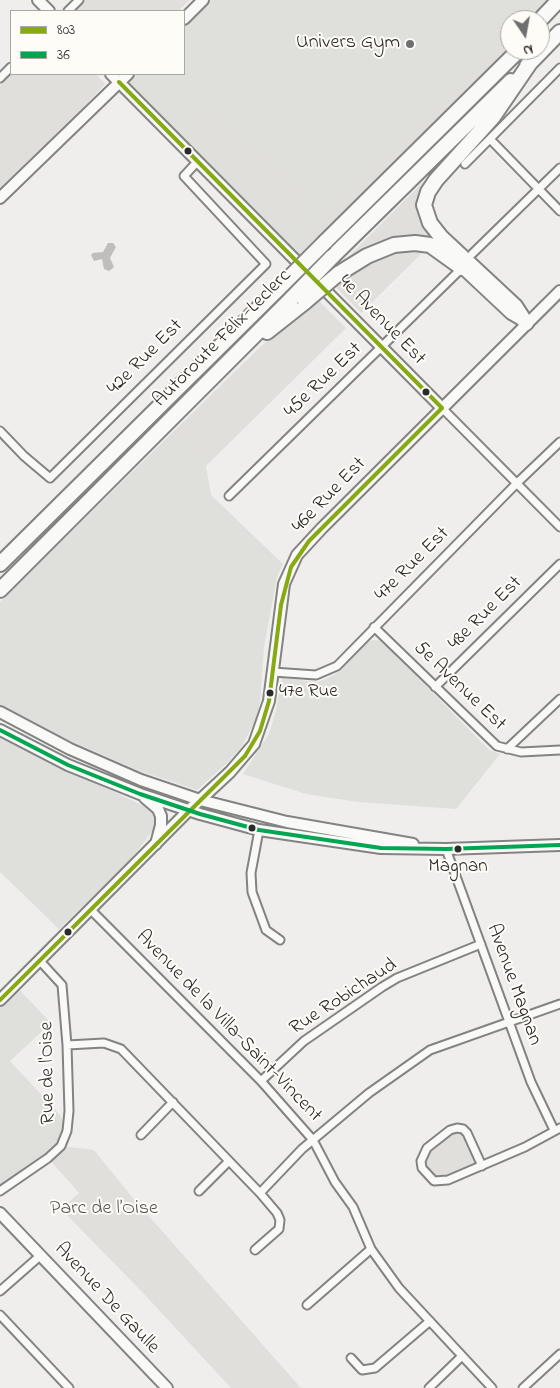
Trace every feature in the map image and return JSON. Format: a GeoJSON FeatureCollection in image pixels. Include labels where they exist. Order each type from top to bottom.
{"type":"FeatureCollection","features":[{"type":"Feature","properties":{"kind":"highway"},"geometry":{"type":"LineString","coordinates":[[550,10],[559,0]]}},
{"type":"Feature","properties":{"kind":"highway"},"geometry":{"type":"LineString","coordinates":[[550,20],[560,10]]}},
{"type":"Feature","properties":{"kind":"highway","name":"Autoroute Félix-Leclerc"},"geometry":{"type":"LineString","coordinates":[[550,42],[560,32]]}},
{"type":"Feature","properties":{"kind":"highway"},"geometry":{"type":"LineString","coordinates":[[466,102],[488,72],[500,60]]}},
{"type":"Feature","properties":{"kind":"highway","name":"Autoroute Félix-Leclerc"},"geometry":{"type":"LineString","coordinates":[[0,564],[509,60]]}},
{"type":"Feature","properties":{"kind":"highway"},"geometry":{"type":"LineString","coordinates":[[526,323],[515,306],[441,237],[430,223],[424,205],[428,192],[436,180],[493,117],[532,60]]}},
{"type":"Feature","properties":{"kind":"highway","name":"Autoroute Félix-Leclerc"},"geometry":{"type":"LineString","coordinates":[[0,590],[240,350],[298,300],[332,258],[532,60]]}},
{"type":"Feature","properties":{"kind":"highway"},"geometry":{"type":"LineString","coordinates":[[298,300],[366,256],[394,245],[415,243],[430,245],[462,268]]}},
{"type":"Feature","properties":{"kind":"street"},"geometry":{"type":"LineString","coordinates":[[38,0],[48,10]]}},
{"type":"Feature","properties":{"kind":"street"},"geometry":{"type":"LineString","coordinates":[[69,10],[79,0]]}},
{"type":"Feature","properties":{"kind":"street"},"geometry":{"type":"LineString","coordinates":[[185,18],[203,0]]}},
{"type":"Feature","properties":{"kind":"street"},"geometry":{"type":"LineString","coordinates":[[0,78],[10,68]]}},
{"type":"Feature","properties":{"kind":"street"},"geometry":{"type":"LineString","coordinates":[[465,164],[560,68]]}},
{"type":"Feature","properties":{"kind":"street","name":"4e Avenue Est"},"geometry":{"type":"LineString","coordinates":[[112,75],[560,527]]}},
{"type":"Feature","properties":{"kind":"street"},"geometry":{"type":"LineString","coordinates":[[0,198],[127,75]]}},
{"type":"Feature","properties":{"kind":"street"},"geometry":{"type":"LineString","coordinates":[[490,139],[560,211]]}},
{"type":"Feature","properties":{"kind":"street","name":"42e Rue Est"},"geometry":{"type":"LineString","coordinates":[[0,431],[24,456],[50,478],[266,264],[184,176],[198,161]]}},
{"type":"Feature","properties":{"kind":"street"},"geometry":{"type":"LineString","coordinates":[[472,254],[560,168]]}},
{"type":"Feature","properties":{"kind":"street"},"geometry":{"type":"LineString","coordinates":[[462,268],[511,314],[526,323]]}},
{"type":"Feature","properties":{"kind":"street","name":"45e Rue Est"},"geometry":{"type":"LineString","coordinates":[[229,496],[462,268]]}},
{"type":"Feature","properties":{"kind":"street","name":"46e Rue Est"},"geometry":{"type":"LineString","coordinates":[[0,1000],[188,811],[246,756],[254,744],[266,716],[274,672],[284,584],[297,555],[526,323],[560,291]]}},
{"type":"Feature","properties":{"kind":"street","name":"47e Rue Est"},"geometry":{"type":"LineString","coordinates":[[274,672],[308,675],[325,673],[337,666],[517,482],[560,442]]}},
{"type":"Feature","properties":{"kind":"street","name":"48e Rue Est"},"geometry":{"type":"LineString","coordinates":[[435,688],[560,564]]}},
{"type":"Feature","properties":{"kind":"street","name":"5e Avenue Est"},"geometry":{"type":"LineString","coordinates":[[374,627],[497,746],[521,752],[560,750]]}},
{"type":"Feature","properties":{"kind":"street"},"geometry":{"type":"LineString","coordinates":[[506,749],[560,699]]}},
{"type":"Feature","properties":{"kind":"street"},"geometry":{"type":"LineString","coordinates":[[0,712],[70,749],[141,780],[200,800],[288,822],[446,849]]}},
{"type":"Feature","properties":{"kind":"street"},"geometry":{"type":"LineString","coordinates":[[0,730],[68,765],[140,794],[188,811],[259,830],[381,848],[446,849],[560,845]]}},
{"type":"Feature","properties":{"kind":"street"},"geometry":{"type":"LineString","coordinates":[[140,794],[158,809],[161,816],[156,845]]}},
{"type":"Feature","properties":{"kind":"street"},"geometry":{"type":"LineString","coordinates":[[259,830],[251,873],[252,892],[266,930],[280,940]]}},
{"type":"Feature","properties":{"kind":"street","name":"Avenue Magnan"},"geometry":{"type":"LineString","coordinates":[[446,849],[510,1020],[531,1082],[557,1129]]}},
{"type":"Feature","properties":{"kind":"street","name":"Avenue de la Villa-Saint-Vincent"},"geometry":{"type":"LineString","coordinates":[[91,910],[261,1081],[314,1140],[329,1171],[352,1207],[371,1250],[399,1288],[492,1388]]}},
{"type":"Feature","properties":{"kind":"street","name":"Rue Robichaud"},"geometry":{"type":"LineString","coordinates":[[261,1081],[304,1041],[382,987],[397,978],[482,944]]}},
{"type":"Feature","properties":{"kind":"street","name":"Rue de l'Oise"},"geometry":{"type":"LineString","coordinates":[[0,1191],[48,1158],[60,1146],[67,1131],[69,1111],[67,1045],[62,985],[40,961]]}},
{"type":"Feature","properties":{"kind":"street"},"geometry":{"type":"LineString","coordinates":[[260,1193],[314,1140],[376,1088],[430,1050],[510,1020],[560,1004]]}},
{"type":"Feature","properties":{"kind":"street"},"geometry":{"type":"LineString","coordinates":[[67,1045],[104,1043],[121,1049],[260,1193],[277,1213],[280,1220],[279,1228],[274,1235],[255,1250]]}},
{"type":"Feature","properties":{"kind":"street"},"geometry":{"type":"LineString","coordinates":[[141,1136],[173,1102]]}},
{"type":"Feature","properties":{"kind":"street"},"geometry":{"type":"LineString","coordinates":[[482,1166],[467,1133],[457,1128],[450,1130],[427,1148],[421,1161],[422,1168],[429,1177],[440,1182],[482,1166],[525,1147],[557,1129]]}},
{"type":"Feature","properties":{"kind":"street"},"geometry":{"type":"LineString","coordinates":[[199,1192],[228,1162]]}},
{"type":"Feature","properties":{"kind":"street","name":"Avenue De Gaulle"},"geometry":{"type":"LineString","coordinates":[[0,1213],[166,1388]]}},
{"type":"Feature","properties":{"kind":"street"},"geometry":{"type":"LineString","coordinates":[[307,1305],[371,1250]]}},
{"type":"Feature","properties":{"kind":"street"},"geometry":{"type":"LineString","coordinates":[[0,1291],[40,1255]]}},
{"type":"Feature","properties":{"kind":"street"},"geometry":{"type":"LineString","coordinates":[[0,1315],[69,1388]]}},
{"type":"Feature","properties":{"kind":"street"},"geometry":{"type":"LineString","coordinates":[[351,1358],[362,1370],[375,1368],[430,1321]]}},
{"type":"Feature","properties":{"kind":"street"},"geometry":{"type":"LineString","coordinates":[[523,1388],[560,1354]]}},
{"type":"Feature","properties":{"kind":"street"},"geometry":{"type":"LineString","coordinates":[[429,1388],[462,1356]]}},
{"type":"Feature","properties":{"kind":"shaded area"},"geometry":{"type":"Polygon","coordinates":[[[201,0],[559,0],[550,10],[500,10],[500,60],[325,242],[296,259],[119,82],[126,75],[185,75],[185,15],[201,0]]]}},
{"type":"Feature","properties":{"kind":"shaded area"},"geometry":{"type":"Polygon","coordinates":[[[108,243],[113,243],[116,247],[110,258],[114,267],[109,271],[104,269],[102,259],[94,261],[91,255],[103,252],[108,243]]]}},
{"type":"Feature","properties":{"kind":"shaded area"},"geometry":{"type":"Polygon","coordinates":[[[172,433],[206,466],[211,495],[283,564],[277,577],[264,647],[260,702],[256,719],[242,746],[228,762],[197,790],[140,771],[64,738],[0,706],[0,602],[172,433]]]}},
{"type":"Feature","properties":{"kind":"shaded area"},"geometry":{"type":"Polygon","coordinates":[[[368,641],[382,641],[489,750],[500,754],[456,809],[358,802],[306,794],[243,774],[269,734],[282,678],[318,682],[328,678],[340,671],[368,641]]]}},
{"type":"Feature","properties":{"kind":"shaded area"},"geometry":{"type":"Polygon","coordinates":[[[0,738],[150,809],[156,818],[155,828],[130,860],[59,929],[0,872],[0,738]]]}},
{"type":"Feature","properties":{"kind":"shaded area"},"geometry":{"type":"Polygon","coordinates":[[[15,985],[51,1023],[10,1061],[60,1115],[67,1131],[61,1146],[0,1191],[0,1000],[15,985]]]}},
{"type":"Feature","properties":{"kind":"green space"},"geometry":{"type":"Polygon","coordinates":[[[85,0],[190,0],[179,10],[75,10],[85,0]]]}},
{"type":"Feature","properties":{"kind":"green space"},"geometry":{"type":"Polygon","coordinates":[[[540,0],[554,0],[544,10],[530,10],[540,0]]]}},
{"type":"Feature","properties":{"kind":"green space"},"geometry":{"type":"Polygon","coordinates":[[[336,9],[343,10],[309,45],[304,38],[336,9]]]}},
{"type":"Feature","properties":{"kind":"green space"},"geometry":{"type":"Polygon","coordinates":[[[500,40],[500,56],[302,252],[297,247],[302,235],[500,40]]]}},
{"type":"Feature","properties":{"kind":"green space"},"geometry":{"type":"Polygon","coordinates":[[[10,75],[97,75],[105,84],[77,116],[0,192],[0,85],[10,75]]]}},
{"type":"Feature","properties":{"kind":"green space"},"geometry":{"type":"Polygon","coordinates":[[[214,105],[315,204],[292,228],[297,233],[293,242],[208,154],[183,133],[205,108],[214,105]]]}},
{"type":"Feature","properties":{"kind":"green space"},"geometry":{"type":"Polygon","coordinates":[[[445,160],[447,162],[424,195],[449,250],[417,237],[402,237],[348,263],[345,260],[445,160]]]}},
{"type":"Feature","properties":{"kind":"green space"},"geometry":{"type":"Polygon","coordinates":[[[395,248],[426,249],[361,313],[333,284],[345,275],[395,248]]]}},
{"type":"Feature","properties":{"kind":"green space"},"geometry":{"type":"Polygon","coordinates":[[[316,298],[346,328],[206,466],[172,433],[259,348],[316,298]]]}},
{"type":"Feature","properties":{"kind":"green space"},"geometry":{"type":"Polygon","coordinates":[[[463,1129],[482,1166],[440,1182],[422,1168],[422,1156],[450,1130],[463,1129]]]}},
{"type":"Feature","properties":{"kind":"green space","name":"Parc de l’Oise"},"geometry":{"type":"Polygon","coordinates":[[[61,1146],[94,1150],[132,1197],[301,1388],[231,1388],[146,1296],[61,1209],[79,1193],[48,1158],[61,1146]]]}},
{"type":"Feature","properties":{"kind":"transit line","name":"803"},"geometry":{"type":"LineString","coordinates":[[119,82],[442,408]]}},
{"type":"Feature","properties":{"kind":"transit line","name":"803"},"geometry":{"type":"LineString","coordinates":[[0,1000],[245,756],[260,731],[269,701],[281,605],[291,567],[309,541],[442,408]]}},
{"type":"Feature","properties":{"kind":"transit line","name":"36"},"geometry":{"type":"LineString","coordinates":[[0,730],[68,765],[140,794],[200,814],[259,830],[381,848],[446,849],[560,845]]}},
{"type":"Feature","properties":{"kind":"place","name":"Univers Gym"},"geometry":{"type":"Point","coordinates":[410,44]}},
{"type":"Feature","properties":{"kind":"place","name":"47e Rue"},"geometry":{"type":"Point","coordinates":[270,693]}},
{"type":"Feature","properties":{"kind":"place","name":"Magnan"},"geometry":{"type":"Point","coordinates":[458,849]}}]}
